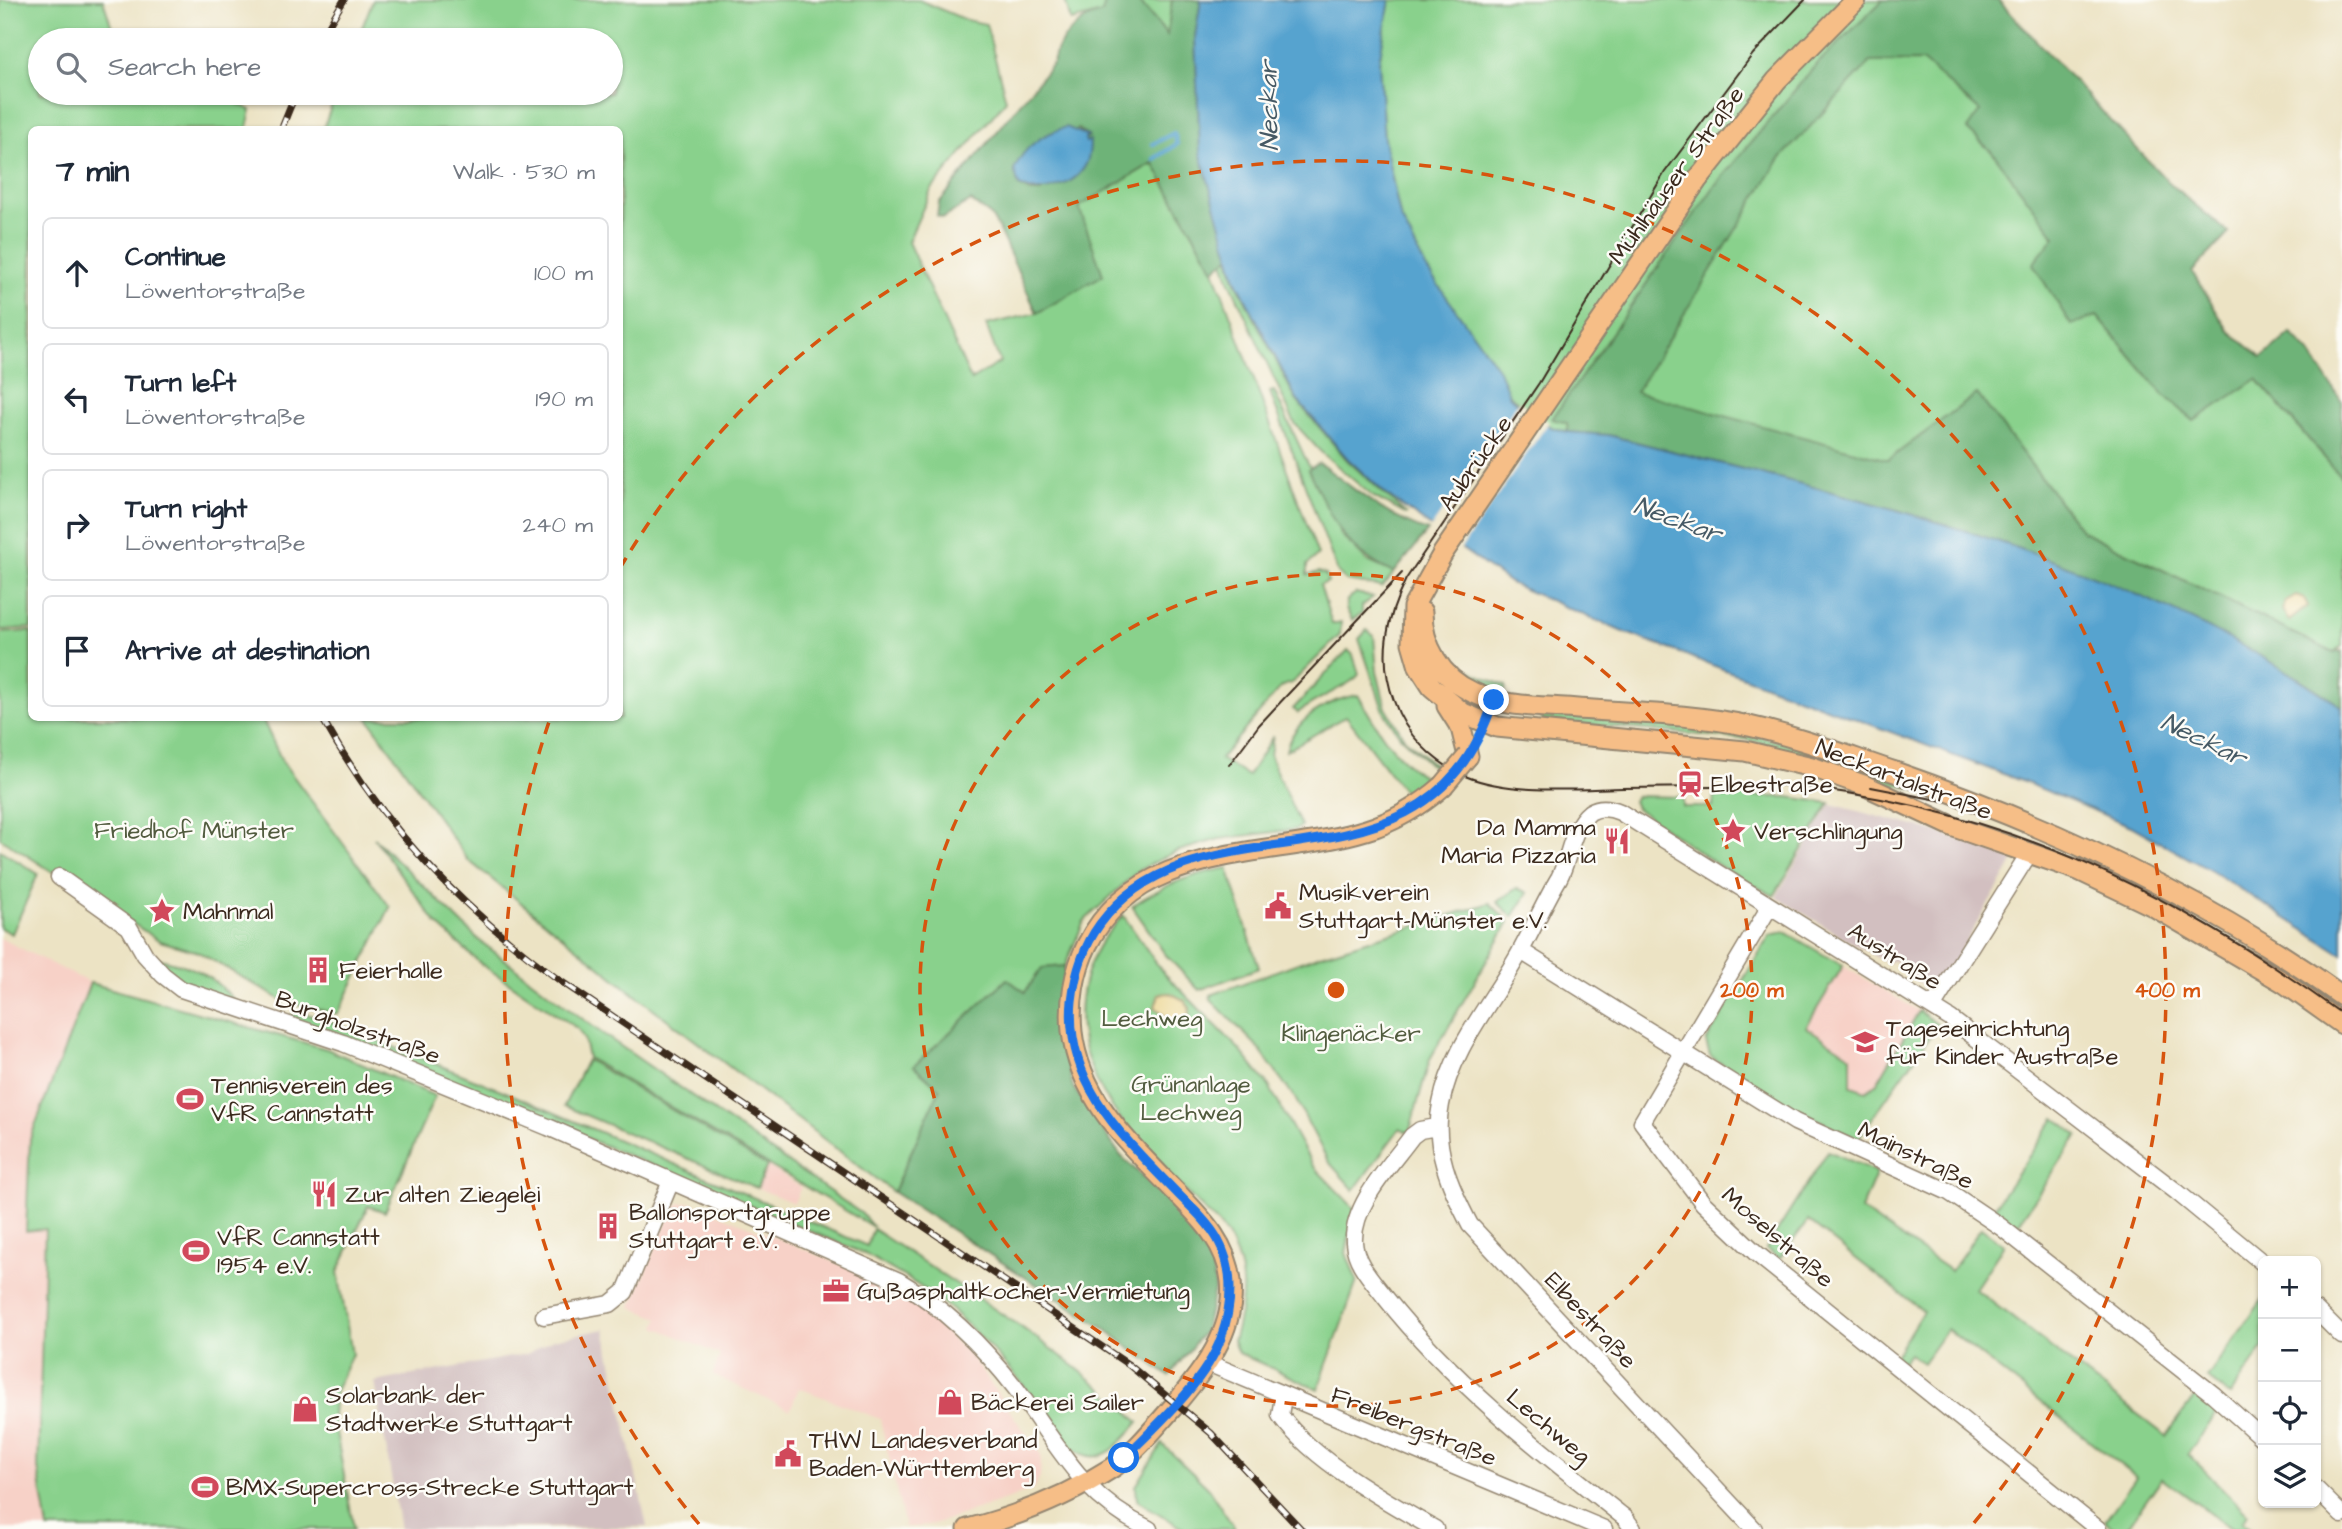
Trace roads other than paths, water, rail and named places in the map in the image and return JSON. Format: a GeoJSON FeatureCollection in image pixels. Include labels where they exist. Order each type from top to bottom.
{"type":"FeatureCollection","features":[{"type":"Feature","properties":{"kind":"main road","name":"Mühlhäuser Straße"},"geometry":{"type":"LineString","coordinates":[[1554,393],[1698,179],[1777,80],[1856,0]]}},
{"type":"Feature","properties":{"kind":"main road","name":"Aubrücke"},"geometry":{"type":"LineString","coordinates":[[1437,562],[1554,393]]}},
{"type":"Feature","properties":{"kind":"main road","name":"Neckartalstraße"},"geometry":{"type":"LineString","coordinates":[[1437,562],[1423,593],[1413,607],[1412,643],[1424,676],[1440,695],[1463,713],[1486,724],[1745,751],[1834,775],[1954,827],[2078,870],[2165,912],[2283,982],[2342,1024]]}},
{"type":"Feature","properties":{"kind":"main road","name":"Neckartalstraße"},"geometry":{"type":"LineString","coordinates":[[1423,593],[1423,626],[1435,659],[1458,684],[1494,700],[1747,726],[1802,740],[1918,780],[2000,811],[2170,888],[2296,962],[2342,996]]}},
{"type":"Feature","properties":{"kind":"main road"},"geometry":{"type":"LineString","coordinates":[[1440,695],[1461,728],[1468,756]]}},
{"type":"Feature","properties":{"kind":"main road"},"geometry":{"type":"LineString","coordinates":[[968,1529],[1037,1506],[1084,1483],[1124,1458],[1169,1411],[1208,1363],[1222,1337],[1230,1302],[1231,1281],[1219,1240],[1111,1122],[1082,1074],[1074,1046],[1071,1017],[1079,966],[1101,923],[1121,902],[1163,874],[1192,863],[1368,830],[1407,813],[1443,786],[1468,756],[1486,724],[1494,700]]}},
{"type":"Feature","properties":{"kind":"street","name":"Elbestraße"},"geometry":{"type":"LineString","coordinates":[[1620,812],[1609,807],[1591,811],[1578,826],[1566,866],[1521,951],[1455,1063],[1441,1101],[1437,1127],[1452,1190],[1470,1225],[1743,1525]]}},
{"type":"Feature","properties":{"kind":"street","name":"Austraße"},"geometry":{"type":"LineString","coordinates":[[1620,812],[1933,1006],[2166,1184],[2258,1259]]}},
{"type":"Feature","properties":{"kind":"street"},"geometry":{"type":"LineString","coordinates":[[1933,1006],[2030,852]]}},
{"type":"Feature","properties":{"kind":"street","name":"Burgholzstraße"},"geometry":{"type":"LineString","coordinates":[[59,877],[129,927],[145,955],[163,975],[181,989],[343,1043],[859,1261],[931,1301],[979,1346],[1018,1391],[1054,1447],[1084,1483],[1121,1512],[1149,1529]]}},
{"type":"Feature","properties":{"kind":"street","name":"Moselstraße"},"geometry":{"type":"LineString","coordinates":[[1770,906],[1642,1122],[1703,1203],[1757,1254],[2098,1529]]}},
{"type":"Feature","properties":{"kind":"street","name":"Mainstraße"},"geometry":{"type":"LineString","coordinates":[[1521,951],[1795,1122],[1949,1192],[1980,1213],[2214,1395],[2258,1435]]}},
{"type":"Feature","properties":{"kind":"street","name":"Lechweg"},"geometry":{"type":"LineString","coordinates":[[1437,1127],[1420,1130],[1412,1136],[1368,1197],[1354,1233],[1356,1255],[1408,1325],[1464,1383],[1521,1435],[1625,1518],[1633,1529]]}},
{"type":"Feature","properties":{"kind":"street"},"geometry":{"type":"LineString","coordinates":[[544,1316],[610,1304],[620,1298],[625,1292],[671,1181]]}},
{"type":"Feature","properties":{"kind":"street"},"geometry":{"type":"LineString","coordinates":[[2321,1315],[2342,1336]]}},
{"type":"Feature","properties":{"kind":"street","name":"Freibergstraße"},"geometry":{"type":"LineString","coordinates":[[1208,1363],[1283,1397],[1604,1529]]}},
{"type":"Feature","properties":{"kind":"street"},"geometry":{"type":"LineString","coordinates":[[1283,1397],[1280,1415],[1292,1432],[1383,1500],[1435,1529]]}},
{"type":"Feature","properties":{"kind":"street"},"geometry":{"type":"LineString","coordinates":[[2321,1494],[2342,1515]]}},
{"type":"Feature","properties":{"kind":"water","name":"Neckar"},"geometry":{"type":"Polygon","coordinates":[[[1201,0],[1390,0],[1379,62],[1384,139],[1400,216],[1426,268],[1499,370],[1509,395],[1516,403],[1551,427],[1568,432],[1608,435],[1799,483],[1988,538],[2080,571],[2170,609],[2257,654],[2342,707],[2342,954],[2213,872],[2131,826],[2032,785],[1616,629],[1510,583],[1389,497],[1348,459],[1297,400],[1236,279],[1200,152],[1195,37],[1201,0]]]}},
{"type":"Feature","properties":{"kind":"water"},"geometry":{"type":"Polygon","coordinates":[[[1066,127],[1088,136],[1085,138],[1086,142],[1090,140],[1089,157],[1082,170],[1067,183],[1047,190],[1019,186],[1014,170],[1023,154],[1041,138],[1066,127]]]}},
{"type":"Feature","properties":{"kind":"waterway"},"geometry":{"type":"LineString","coordinates":[[1153,144],[1174,133],[1177,144],[1154,159]]}},
{"type":"Feature","properties":{"kind":"tram line"},"geometry":{"type":"LineString","coordinates":[[1805,0],[1753,54],[1665,172],[1539,383],[1406,579],[1393,609],[1385,654],[1389,685],[1405,725],[1431,755],[1453,770],[1502,786],[1564,790],[1783,785],[1861,795],[1936,811],[2008,833],[2078,860],[2146,892],[2278,969],[2342,1014]]}},
{"type":"Feature","properties":{"kind":"tram line"},"geometry":{"type":"LineString","coordinates":[[1229,765],[1259,725],[1402,573]]}},
{"type":"Feature","properties":{"kind":"tram line"},"geometry":{"type":"LineString","coordinates":[[1871,787],[1943,801]]}},
{"type":"Feature","properties":{"kind":"railway"},"geometry":{"type":"LineString","coordinates":[[327,28],[344,0]]}},
{"type":"Feature","properties":{"kind":"railway"},"geometry":{"type":"LineString","coordinates":[[283,126],[291,105]]}},
{"type":"Feature","properties":{"kind":"railway"},"geometry":{"type":"LineString","coordinates":[[324,721],[371,795],[397,829],[456,893],[522,952],[559,980],[1129,1365],[1211,1433],[1301,1529]]}},
{"type":"Feature","properties":{"kind":"place","name":"Elbestraße"},"geometry":{"type":"Point","coordinates":[1690,784]}},
{"type":"Feature","properties":{"kind":"place","name":"Verschlingung"},"geometry":{"type":"Point","coordinates":[1733,831]}},
{"type":"Feature","properties":{"kind":"place","name":"Da Mamma Maria Pizzaria"},"geometry":{"type":"Point","coordinates":[1617,841]}},
{"type":"Feature","properties":{"kind":"place","name":"Musikverein Stuttgart-Münster e.V."},"geometry":{"type":"Point","coordinates":[1278,906]}},
{"type":"Feature","properties":{"kind":"place","name":"Mahnmal"},"geometry":{"type":"Point","coordinates":[162,911]}},
{"type":"Feature","properties":{"kind":"place","name":"Feierhalle"},"geometry":{"type":"Point","coordinates":[318,970]}},
{"type":"Feature","properties":{"kind":"place","name":"Tageseinrichtung für Kinder Austraße"},"geometry":{"type":"Point","coordinates":[1865,1042]}},
{"type":"Feature","properties":{"kind":"place","name":"Tennisverein des VfR Cannstatt"},"geometry":{"type":"Point","coordinates":[190,1099]}},
{"type":"Feature","properties":{"kind":"place","name":"Zur alten Ziegelei"},"geometry":{"type":"Point","coordinates":[324,1194]}},
{"type":"Feature","properties":{"kind":"place","name":"Ballonsportgruppe Stuttgart e.V."},"geometry":{"type":"Point","coordinates":[608,1226]}},
{"type":"Feature","properties":{"kind":"place","name":"VfR Cannstatt 1954 e.V."},"geometry":{"type":"Point","coordinates":[196,1251]}},
{"type":"Feature","properties":{"kind":"place","name":"Gußasphaltkocher-Vermietung"},"geometry":{"type":"Point","coordinates":[836,1291]}},
{"type":"Feature","properties":{"kind":"place","name":"Bäckerei Sailer"},"geometry":{"type":"Point","coordinates":[950,1402]}},
{"type":"Feature","properties":{"kind":"place","name":"Solarbank der Stadtwerke Stuttgart"},"geometry":{"type":"Point","coordinates":[305,1409]}},
{"type":"Feature","properties":{"kind":"place","name":"THW Landesverband Baden-Württemberg"},"geometry":{"type":"Point","coordinates":[788,1454]}},
{"type":"Feature","properties":{"kind":"place","name":"BMX-Supercross-Strecke Stuttgart"},"geometry":{"type":"Point","coordinates":[205,1487]}},
{"type":"Feature","properties":{"kind":"park label","name":"Friedhof Münster"},"geometry":{"type":"Point","coordinates":[194,830]}},
{"type":"Feature","properties":{"kind":"park label","name":"Klingenäcker"},"geometry":{"type":"Point","coordinates":[1351,1033]}},
{"type":"Feature","properties":{"kind":"park label","name":"Grünanlage Lechweg"},"geometry":{"type":"Point","coordinates":[1191,1098]}}]}
